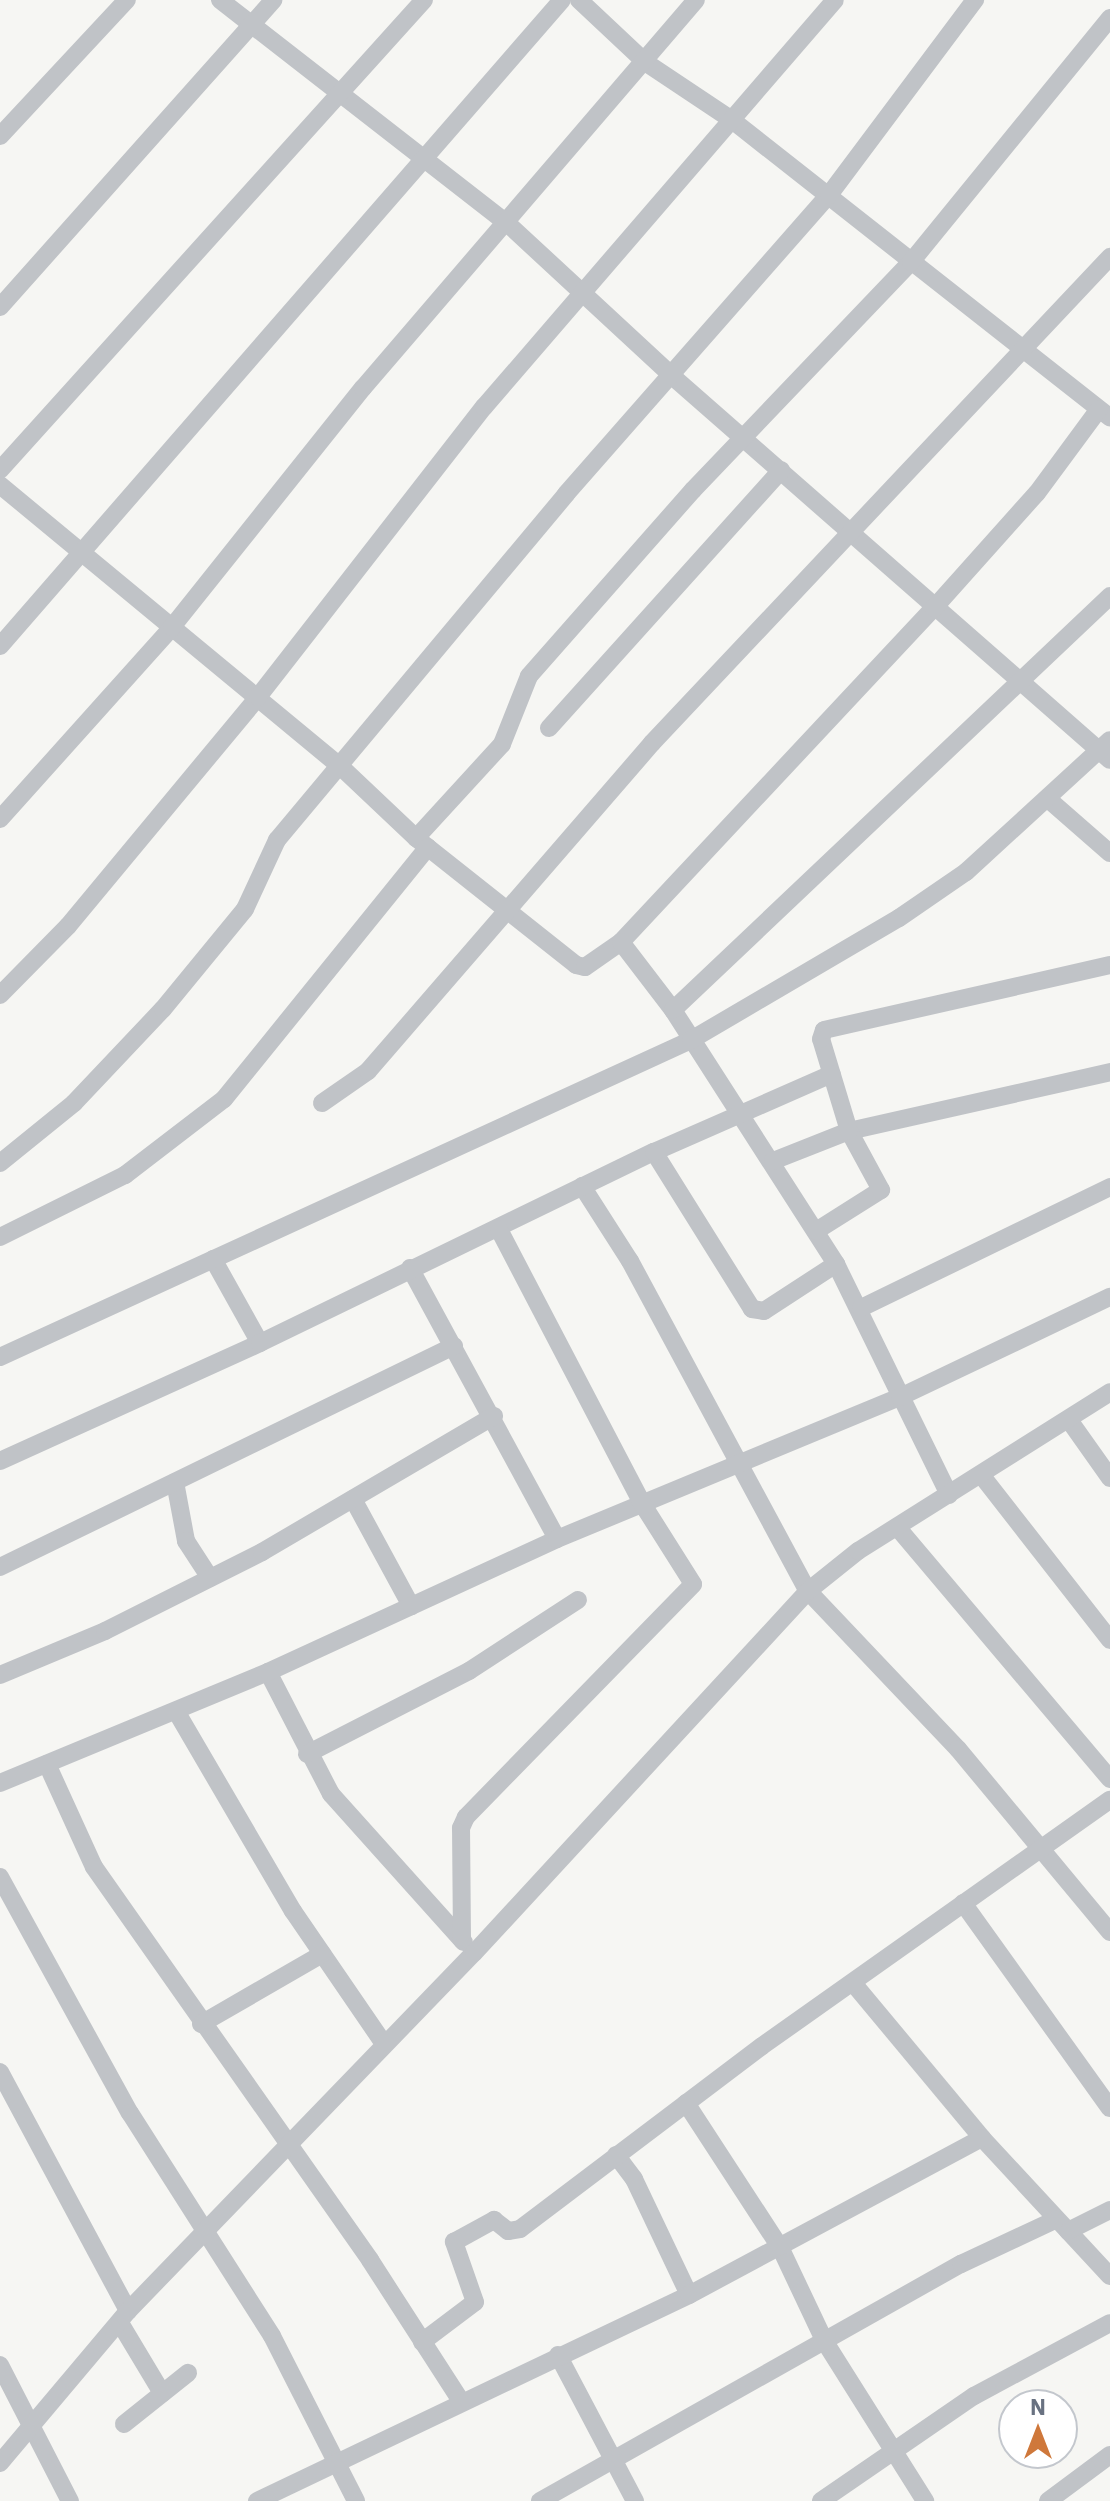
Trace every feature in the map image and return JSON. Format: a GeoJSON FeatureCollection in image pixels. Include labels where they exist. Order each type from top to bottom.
{"type":"FeatureCollection","features":[{"type":"Feature","properties":{"kind":"street"},"geometry":{"type":"LineString","coordinates":[[0,136],[127,0]]}},
{"type":"Feature","properties":{"kind":"street"},"geometry":{"type":"LineString","coordinates":[[0,1357],[691,1040],[899,918],[966,872],[1106,750],[934,608],[852,530],[672,376],[508,224],[220,0]]}},
{"type":"Feature","properties":{"kind":"street"},"geometry":{"type":"LineString","coordinates":[[0,307],[274,0]]}},
{"type":"Feature","properties":{"kind":"street"},"geometry":{"type":"LineString","coordinates":[[0,470],[342,95],[424,0]]}},
{"type":"Feature","properties":{"kind":"street"},"geometry":{"type":"LineString","coordinates":[[0,646],[285,322],[423,155],[562,0]]}},
{"type":"Feature","properties":{"kind":"street"},"geometry":{"type":"LineString","coordinates":[[0,485],[79,555],[172,627],[341,767],[422,843],[580,967],[594,964],[621,942],[934,608],[1104,413],[1026,346],[911,262],[732,120],[645,62],[579,0]]}},
{"type":"Feature","properties":{"kind":"street"},"geometry":{"type":"LineString","coordinates":[[0,819],[172,627],[363,388],[508,224],[696,0]]}},
{"type":"Feature","properties":{"kind":"street"},"geometry":{"type":"LineString","coordinates":[[0,995],[68,926],[258,697],[484,407],[835,0]]}},
{"type":"Feature","properties":{"kind":"street"},"geometry":{"type":"LineString","coordinates":[[0,1163],[74,1103],[163,1009],[245,909],[277,840],[566,494],[829,195],[968,3]]}},
{"type":"Feature","properties":{"kind":"street"},"geometry":{"type":"LineString","coordinates":[[0,1237],[125,1175],[224,1099],[502,744],[529,676],[693,490],[746,439],[911,262],[1110,18]]}},
{"type":"Feature","properties":{"kind":"street"},"geometry":{"type":"LineString","coordinates":[[322,1103],[368,1071],[510,912],[652,743],[1110,257]]}},
{"type":"Feature","properties":{"kind":"street"},"geometry":{"type":"LineString","coordinates":[[549,728],[781,470]]}},
{"type":"Feature","properties":{"kind":"street"},"geometry":{"type":"LineString","coordinates":[[673,1010],[1110,596]]}},
{"type":"Feature","properties":{"kind":"street"},"geometry":{"type":"LineString","coordinates":[[1048,799],[1110,853]]}},
{"type":"Feature","properties":{"kind":"street"},"geometry":{"type":"LineString","coordinates":[[621,942],[673,1010],[773,1161],[836,1264],[861,1308],[900,1397],[949,1495]]}},
{"type":"Feature","properties":{"kind":"street"},"geometry":{"type":"LineString","coordinates":[[816,1231],[880,1195],[878,1182],[849,1131],[821,1039],[824,1030],[1110,965]]}},
{"type":"Feature","properties":{"kind":"street"},"geometry":{"type":"LineString","coordinates":[[773,1161],[849,1131],[1110,1072]]}},
{"type":"Feature","properties":{"kind":"street"},"geometry":{"type":"LineString","coordinates":[[0,1461],[260,1343],[654,1152],[832,1074]]}},
{"type":"Feature","properties":{"kind":"street"},"geometry":{"type":"LineString","coordinates":[[654,1152],[752,1309],[764,1311],[836,1264]]}},
{"type":"Feature","properties":{"kind":"street"},"geometry":{"type":"LineString","coordinates":[[582,1186],[630,1261],[808,1591],[958,1749],[1110,1932]]}},
{"type":"Feature","properties":{"kind":"street"},"geometry":{"type":"LineString","coordinates":[[861,1308],[1110,1187]]}},
{"type":"Feature","properties":{"kind":"street"},"geometry":{"type":"LineString","coordinates":[[468,1947],[461,1838],[466,1817],[610,1664],[691,1590],[692,1579],[643,1505],[499,1229]]}},
{"type":"Feature","properties":{"kind":"street"},"geometry":{"type":"LineString","coordinates":[[213,1259],[260,1343]]}},
{"type":"Feature","properties":{"kind":"street"},"geometry":{"type":"LineString","coordinates":[[410,1268],[494,1416],[557,1539]]}},
{"type":"Feature","properties":{"kind":"street"},"geometry":{"type":"LineString","coordinates":[[0,1783],[268,1672],[557,1539],[900,1397],[1110,1297]]}},
{"type":"Feature","properties":{"kind":"street"},"geometry":{"type":"LineString","coordinates":[[0,1567],[454,1346]]}},
{"type":"Feature","properties":{"kind":"street"},"geometry":{"type":"LineString","coordinates":[[0,2463],[32,2430],[124,2317],[384,2044],[468,1947],[808,1591],[897,1527],[982,1476],[1110,1392]]}},
{"type":"Feature","properties":{"kind":"street"},"geometry":{"type":"LineString","coordinates":[[0,1675],[210,1578],[494,1416]]}},
{"type":"Feature","properties":{"kind":"street"},"geometry":{"type":"LineString","coordinates":[[1069,1420],[1110,1478]]}},
{"type":"Feature","properties":{"kind":"street"},"geometry":{"type":"LineString","coordinates":[[982,1476],[1110,1640]]}},
{"type":"Feature","properties":{"kind":"street"},"geometry":{"type":"LineString","coordinates":[[175,1482],[186,1541],[210,1578]]}},
{"type":"Feature","properties":{"kind":"street"},"geometry":{"type":"LineString","coordinates":[[353,1499],[411,1606]]}},
{"type":"Feature","properties":{"kind":"street"},"geometry":{"type":"LineString","coordinates":[[897,1527],[1110,1779]]}},
{"type":"Feature","properties":{"kind":"street"},"geometry":{"type":"LineString","coordinates":[[307,1754],[469,1671],[578,1600]]}},
{"type":"Feature","properties":{"kind":"street"},"geometry":{"type":"LineString","coordinates":[[268,1672],[307,1754],[351,1819],[468,1947]]}},
{"type":"Feature","properties":{"kind":"street"},"geometry":{"type":"LineString","coordinates":[[176,1711],[322,1954],[384,2044]]}},
{"type":"Feature","properties":{"kind":"street"},"geometry":{"type":"LineString","coordinates":[[47,1764],[86,1854],[201,2024],[289,2144],[461,2401]]}},
{"type":"Feature","properties":{"kind":"street"},"geometry":{"type":"LineString","coordinates":[[422,2342],[475,2302],[454,2242],[494,2220],[516,2231],[686,2103],[1110,1800]]}},
{"type":"Feature","properties":{"kind":"street"},"geometry":{"type":"LineString","coordinates":[[0,1877],[203,2235],[272,2336],[356,2501]]}},
{"type":"Feature","properties":{"kind":"street"},"geometry":{"type":"LineString","coordinates":[[963,1903],[1110,2108]]}},
{"type":"Feature","properties":{"kind":"street"},"geometry":{"type":"LineString","coordinates":[[201,2024],[322,1954]]}},
{"type":"Feature","properties":{"kind":"street"},"geometry":{"type":"LineString","coordinates":[[853,1983],[982,2138],[1110,2276]]}},
{"type":"Feature","properties":{"kind":"street"},"geometry":{"type":"LineString","coordinates":[[0,2072],[162,2393]]}},
{"type":"Feature","properties":{"kind":"street"},"geometry":{"type":"LineString","coordinates":[[686,2103],[780,2247],[825,2342],[891,2452],[925,2501]]}},
{"type":"Feature","properties":{"kind":"street"},"geometry":{"type":"LineString","coordinates":[[0,2116],[19,2109]]}},
{"type":"Feature","properties":{"kind":"street"},"geometry":{"type":"LineString","coordinates":[[257,2501],[461,2401],[689,2295],[982,2138]]}},
{"type":"Feature","properties":{"kind":"street"},"geometry":{"type":"LineString","coordinates":[[616,2155],[634,2179],[689,2295]]}},
{"type":"Feature","properties":{"kind":"street"},"geometry":{"type":"LineString","coordinates":[[540,2501],[610,2457],[825,2342],[961,2264],[1110,2210]]}},
{"type":"Feature","properties":{"kind":"street"},"geometry":{"type":"LineString","coordinates":[[821,2501],[974,2396],[1110,2323]]}},
{"type":"Feature","properties":{"kind":"street"},"geometry":{"type":"LineString","coordinates":[[558,2355],[635,2501]]}},
{"type":"Feature","properties":{"kind":"street"},"geometry":{"type":"LineString","coordinates":[[0,2365],[70,2501]]}},
{"type":"Feature","properties":{"kind":"street"},"geometry":{"type":"LineString","coordinates":[[124,2424],[188,2373]]}},
{"type":"Feature","properties":{"kind":"street"},"geometry":{"type":"LineString","coordinates":[[1048,2501],[1110,2455]]}}]}
